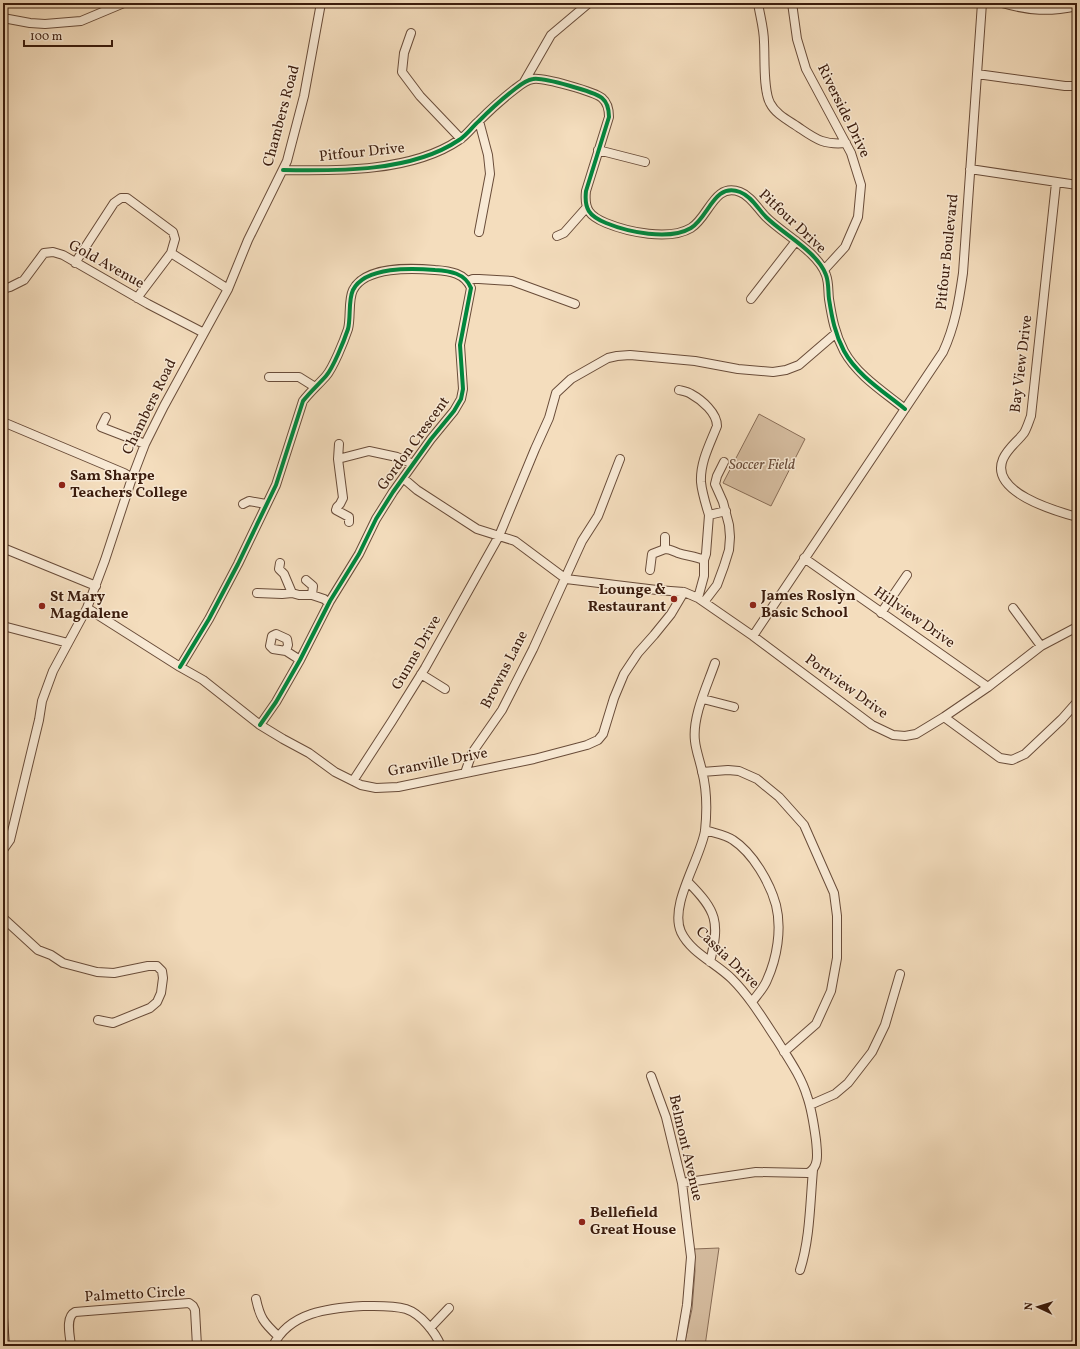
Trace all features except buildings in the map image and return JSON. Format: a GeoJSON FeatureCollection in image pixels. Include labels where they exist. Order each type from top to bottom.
{"type":"FeatureCollection","features":[{"type":"Feature","properties":{"kind":"street"},"geometry":{"type":"LineString","coordinates":[[3,18],[45,24],[81,21],[124,3]]}},
{"type":"Feature","properties":{"kind":"street","name":"Chambers Road"},"geometry":{"type":"LineString","coordinates":[[3,850],[10,840],[38,727],[42,701],[53,671],[87,608],[96,586],[145,444],[228,288],[248,240],[287,161],[304,96],[321,3]]}},
{"type":"Feature","properties":{"kind":"street"},"geometry":{"type":"LineString","coordinates":[[524,82],[551,35],[589,3]]}},
{"type":"Feature","properties":{"kind":"street"},"geometry":{"type":"LineString","coordinates":[[758,3],[764,40],[767,94],[770,103],[776,111],[814,138],[835,144],[846,143]]}},
{"type":"Feature","properties":{"kind":"street","name":"Riverside Drive"},"geometry":{"type":"LineString","coordinates":[[792,3],[797,40],[806,69],[851,153],[861,185],[858,217],[845,246],[824,270]]}},
{"type":"Feature","properties":{"kind":"street","name":"Pitfour Boulevard"},"geometry":{"type":"LineString","coordinates":[[753,636],[943,352],[951,334],[957,312],[963,273],[982,3]]}},
{"type":"Feature","properties":{"kind":"street"},"geometry":{"type":"LineString","coordinates":[[1002,3],[1023,9],[1057,10],[1077,6]]}},
{"type":"Feature","properties":{"kind":"street"},"geometry":{"type":"LineString","coordinates":[[411,33],[404,53],[402,72],[420,96],[461,139]]}},
{"type":"Feature","properties":{"kind":"street"},"geometry":{"type":"LineString","coordinates":[[977,74],[1077,86]]}},
{"type":"Feature","properties":{"kind":"street","name":"Pitfour Drive"},"geometry":{"type":"LineString","coordinates":[[283,170],[346,170],[384,166],[422,158],[461,139],[504,97],[524,82],[533,79],[544,79],[597,95],[602,97],[608,106],[609,117],[586,191],[585,200],[587,208],[591,214],[597,219],[616,227],[642,233],[668,234],[691,228],[702,219],[716,196],[724,191],[732,190],[740,192],[748,197],[766,217],[814,257],[824,270],[827,277],[832,322],[835,334],[844,352],[860,372],[905,409]]}},
{"type":"Feature","properties":{"kind":"street"},"geometry":{"type":"LineString","coordinates":[[478,121],[488,155],[490,174],[478,232]]}},
{"type":"Feature","properties":{"kind":"street"},"geometry":{"type":"LineString","coordinates":[[598,150],[645,162]]}},
{"type":"Feature","properties":{"kind":"street"},"geometry":{"type":"LineString","coordinates":[[970,169],[1077,185]]}},
{"type":"Feature","properties":{"kind":"street","name":"Bay View Drive"},"geometry":{"type":"LineString","coordinates":[[1056,183],[1031,416],[1025,432],[1011,447],[1003,459],[1000,468],[1003,478],[1010,488],[1020,495],[1059,512],[1077,517]]}},
{"type":"Feature","properties":{"kind":"street"},"geometry":{"type":"LineString","coordinates":[[75,263],[114,203],[121,198],[127,198],[173,232],[176,239],[171,252],[137,298]]}},
{"type":"Feature","properties":{"kind":"street"},"geometry":{"type":"LineString","coordinates":[[557,236],[567,230],[587,208]]}},
{"type":"Feature","properties":{"kind":"street"},"geometry":{"type":"LineString","coordinates":[[751,299],[796,241]]}},
{"type":"Feature","properties":{"kind":"street","name":"Gold Avenue"},"geometry":{"type":"LineString","coordinates":[[3,289],[24,280],[44,253],[53,252],[63,256],[137,298],[204,333]]}},
{"type":"Feature","properties":{"kind":"street"},"geometry":{"type":"LineString","coordinates":[[171,252],[228,288]]}},
{"type":"Feature","properties":{"kind":"street"},"geometry":{"type":"LineString","coordinates":[[180,667],[209,619],[238,564],[276,485],[303,402],[327,375],[340,349],[348,328],[353,290],[361,280],[392,269],[414,268],[440,270],[461,275],[468,281],[479,279],[512,281],[575,304]]}},
{"type":"Feature","properties":{"kind":"street","name":"Gordon Crescent"},"geometry":{"type":"LineString","coordinates":[[260,725],[276,702],[300,660],[329,603],[359,554],[376,519],[403,478],[431,439],[454,411],[461,399],[463,389],[460,345],[471,288],[468,281]]}},
{"type":"Feature","properties":{"kind":"street","name":"Gunns Drive"},"geometry":{"type":"LineString","coordinates":[[353,781],[421,674],[499,536],[549,418],[556,393],[571,379],[608,358],[630,355],[695,361],[738,369],[773,372],[786,370],[799,365],[835,334]]}},
{"type":"Feature","properties":{"kind":"street"},"geometry":{"type":"LineString","coordinates":[[269,377],[299,377],[315,387]]}},
{"type":"Feature","properties":{"kind":"street"},"geometry":{"type":"LineString","coordinates":[[679,390],[690,393],[715,416],[717,421],[717,426],[702,468],[701,482],[709,515],[701,600]]}},
{"type":"Feature","properties":{"kind":"street"},"geometry":{"type":"LineString","coordinates":[[106,417],[101,427],[145,444]]}},
{"type":"Feature","properties":{"kind":"street"},"geometry":{"type":"LineString","coordinates":[[3,422],[117,470],[132,478]]}},
{"type":"Feature","properties":{"kind":"street"},"geometry":{"type":"LineString","coordinates":[[339,444],[338,459],[343,498],[340,504],[336,507],[336,510],[349,517],[349,522]]}},
{"type":"Feature","properties":{"kind":"street"},"geometry":{"type":"LineString","coordinates":[[338,459],[369,452],[397,458],[413,464]]}},
{"type":"Feature","properties":{"kind":"street","name":"Browns Lane"},"geometry":{"type":"LineString","coordinates":[[465,773],[472,753],[502,710],[533,649],[582,541],[598,516],[620,459]]}},
{"type":"Feature","properties":{"kind":"street"},"geometry":{"type":"LineString","coordinates":[[701,600],[717,585],[728,550],[730,536],[726,511],[715,484],[716,476],[724,462]]}},
{"type":"Feature","properties":{"kind":"street"},"geometry":{"type":"LineString","coordinates":[[403,478],[417,490],[477,529],[515,541],[566,579]]}},
{"type":"Feature","properties":{"kind":"street"},"geometry":{"type":"LineString","coordinates":[[243,504],[249,501],[266,504]]}},
{"type":"Feature","properties":{"kind":"street"},"geometry":{"type":"LineString","coordinates":[[709,515],[726,511]]}},
{"type":"Feature","properties":{"kind":"street"},"geometry":{"type":"LineString","coordinates":[[665,537],[665,549]]}},
{"type":"Feature","properties":{"kind":"street"},"geometry":{"type":"LineString","coordinates":[[3,548],[96,586]]}},
{"type":"Feature","properties":{"kind":"street"},"geometry":{"type":"LineString","coordinates":[[650,570],[652,554],[665,549],[696,556],[704,560]]}},
{"type":"Feature","properties":{"kind":"street","name":"Hillview Drive"},"geometry":{"type":"LineString","coordinates":[[804,558],[988,687]]}},
{"type":"Feature","properties":{"kind":"street"},"geometry":{"type":"LineString","coordinates":[[280,563],[279,569],[284,574],[292,593]]}},
{"type":"Feature","properties":{"kind":"street"},"geometry":{"type":"LineString","coordinates":[[882,613],[907,575]]}},
{"type":"Feature","properties":{"kind":"street","name":"Portview Drive"},"geometry":{"type":"LineString","coordinates":[[566,579],[684,592],[701,600],[753,636],[872,725],[893,735],[905,736],[916,734],[988,687],[1041,646],[1076,629]]}},
{"type":"Feature","properties":{"kind":"street"},"geometry":{"type":"LineString","coordinates":[[306,580],[313,586],[312,595]]}},
{"type":"Feature","properties":{"kind":"street","name":"Granville Drive"},"geometry":{"type":"LineString","coordinates":[[87,608],[203,680],[260,725],[309,753],[335,772],[353,781],[376,788],[398,787],[534,759],[587,745],[598,740],[603,734],[609,713],[624,674],[638,652],[654,636],[684,592]]}},
{"type":"Feature","properties":{"kind":"street"},"geometry":{"type":"LineString","coordinates":[[257,593],[292,593],[299,595],[312,595],[324,599],[329,603]]}},
{"type":"Feature","properties":{"kind":"street"},"geometry":{"type":"LineString","coordinates":[[1013,608],[1041,646]]}},
{"type":"Feature","properties":{"kind":"street"},"geometry":{"type":"LineString","coordinates":[[3,626],[68,643]]}},
{"type":"Feature","properties":{"kind":"street"},"geometry":{"type":"LineString","coordinates":[[286,651],[300,660]]}},
{"type":"Feature","properties":{"kind":"street","name":"Cassia Drive"},"geometry":{"type":"LineString","coordinates":[[715,663],[695,725],[695,742],[706,792],[705,830],[701,846],[683,894],[678,912],[678,923],[682,933],[691,946],[731,979],[752,1002],[784,1052],[807,1095],[814,1121],[817,1153],[816,1166],[813,1170],[808,1221],[800,1270]]}},
{"type":"Feature","properties":{"kind":"street"},"geometry":{"type":"LineString","coordinates":[[421,674],[445,689]]}},
{"type":"Feature","properties":{"kind":"street"},"geometry":{"type":"LineString","coordinates":[[703,699],[734,707]]}},
{"type":"Feature","properties":{"kind":"street"},"geometry":{"type":"LineString","coordinates":[[944,717],[1000,758],[1012,760],[1025,754],[1062,719],[1077,702]]}},
{"type":"Feature","properties":{"kind":"street"},"geometry":{"type":"LineString","coordinates":[[702,772],[728,770],[738,771],[757,779],[779,797],[804,825],[834,893],[837,916],[837,958],[830,990],[816,1024],[784,1052]]}},
{"type":"Feature","properties":{"kind":"street"},"geometry":{"type":"LineString","coordinates":[[705,830],[733,839],[752,858],[766,881],[776,906],[778,931],[775,960],[767,981],[752,1002]]}},
{"type":"Feature","properties":{"kind":"street"},"geometry":{"type":"LineString","coordinates":[[688,882],[711,908],[715,923],[716,939],[710,962]]}},
{"type":"Feature","properties":{"kind":"street"},"geometry":{"type":"LineString","coordinates":[[3,918],[38,950],[51,955],[63,963],[97,972],[114,973],[148,966],[157,966],[162,971],[163,978],[161,993],[157,1002],[150,1008],[113,1023],[98,1020]]}},
{"type":"Feature","properties":{"kind":"street"},"geometry":{"type":"LineString","coordinates":[[810,1105],[835,1094],[848,1083],[872,1052],[885,1025],[900,974]]}},
{"type":"Feature","properties":{"kind":"street","name":"Belmont Avenue"},"geometry":{"type":"LineString","coordinates":[[651,1076],[666,1117],[682,1184],[691,1256],[687,1305],[680,1346]]}},
{"type":"Feature","properties":{"kind":"street"},"geometry":{"type":"LineString","coordinates":[[682,1184],[756,1172],[808,1173],[813,1170]]}},
{"type":"Feature","properties":{"kind":"street"},"geometry":{"type":"LineString","coordinates":[[256,1300],[259,1314],[264,1324],[278,1336]]}},
{"type":"Feature","properties":{"kind":"street","name":"Palmetto Circle"},"geometry":{"type":"LineString","coordinates":[[71,1346],[69,1318],[71,1314],[75,1312],[189,1303],[193,1306],[194,1310],[197,1346]]}},
{"type":"Feature","properties":{"kind":"street"},"geometry":{"type":"LineString","coordinates":[[273,1346],[278,1336],[292,1323],[316,1312],[345,1307],[382,1306],[407,1309],[422,1319],[437,1336],[440,1346]]}},
{"type":"Feature","properties":{"kind":"street"},"geometry":{"type":"LineString","coordinates":[[430,1328],[449,1308]]}},
{"type":"Feature","properties":{"kind":"street"},"geometry":{"type":"LineString","coordinates":[[3,1318],[5,1346]]}},
{"type":"Feature","properties":{"kind":"green space","name":"Soccer Field"},"geometry":{"type":"Polygon","coordinates":[[[759,414],[805,439],[771,506],[723,483],[759,414]]]}},
{"type":"Feature","properties":{"kind":"green space"},"geometry":{"type":"Polygon","coordinates":[[[719,1248],[705,1346],[684,1346],[692,1309],[695,1271],[694,1249],[719,1248]]]}},
{"type":"Feature","properties":{"kind":"cycle path"},"geometry":{"type":"LineString","coordinates":[[283,170],[327,170],[374,167],[397,164],[440,151],[462,138],[476,123],[521,84],[533,79],[547,80],[590,92],[602,98],[606,102],[609,112],[609,117],[586,191],[586,203],[592,215],[606,223],[637,232],[660,235],[672,234],[691,228],[703,216],[712,202],[724,192],[731,190],[744,194],[766,217],[808,251],[822,267],[827,278],[834,326],[849,360],[880,390],[905,409]]}},
{"type":"Feature","properties":{"kind":"cycle path"},"geometry":{"type":"LineString","coordinates":[[180,667],[209,619],[238,564],[276,485],[303,401],[326,376],[338,354],[348,329],[351,294],[353,290],[359,282],[368,276],[390,270],[441,270],[461,276],[471,288],[460,345],[463,389],[461,399],[454,411],[431,439],[393,492],[376,519],[359,554],[330,601],[300,660],[276,702],[260,725]]}},
{"type":"Feature","properties":{"kind":"place","name":"Sam Sharpe Teachers College"},"geometry":{"type":"Point","coordinates":[62,485]}},
{"type":"Feature","properties":{"kind":"place","name":"Lounge & Restaurant"},"geometry":{"type":"Point","coordinates":[674,599]}},
{"type":"Feature","properties":{"kind":"place","name":"James Roslyn Basic School"},"geometry":{"type":"Point","coordinates":[753,605]}},
{"type":"Feature","properties":{"kind":"place","name":"St Mary Magdalene"},"geometry":{"type":"Point","coordinates":[42,606]}},
{"type":"Feature","properties":{"kind":"place","name":"Bellefield Great House"},"geometry":{"type":"Point","coordinates":[582,1222]}}]}
